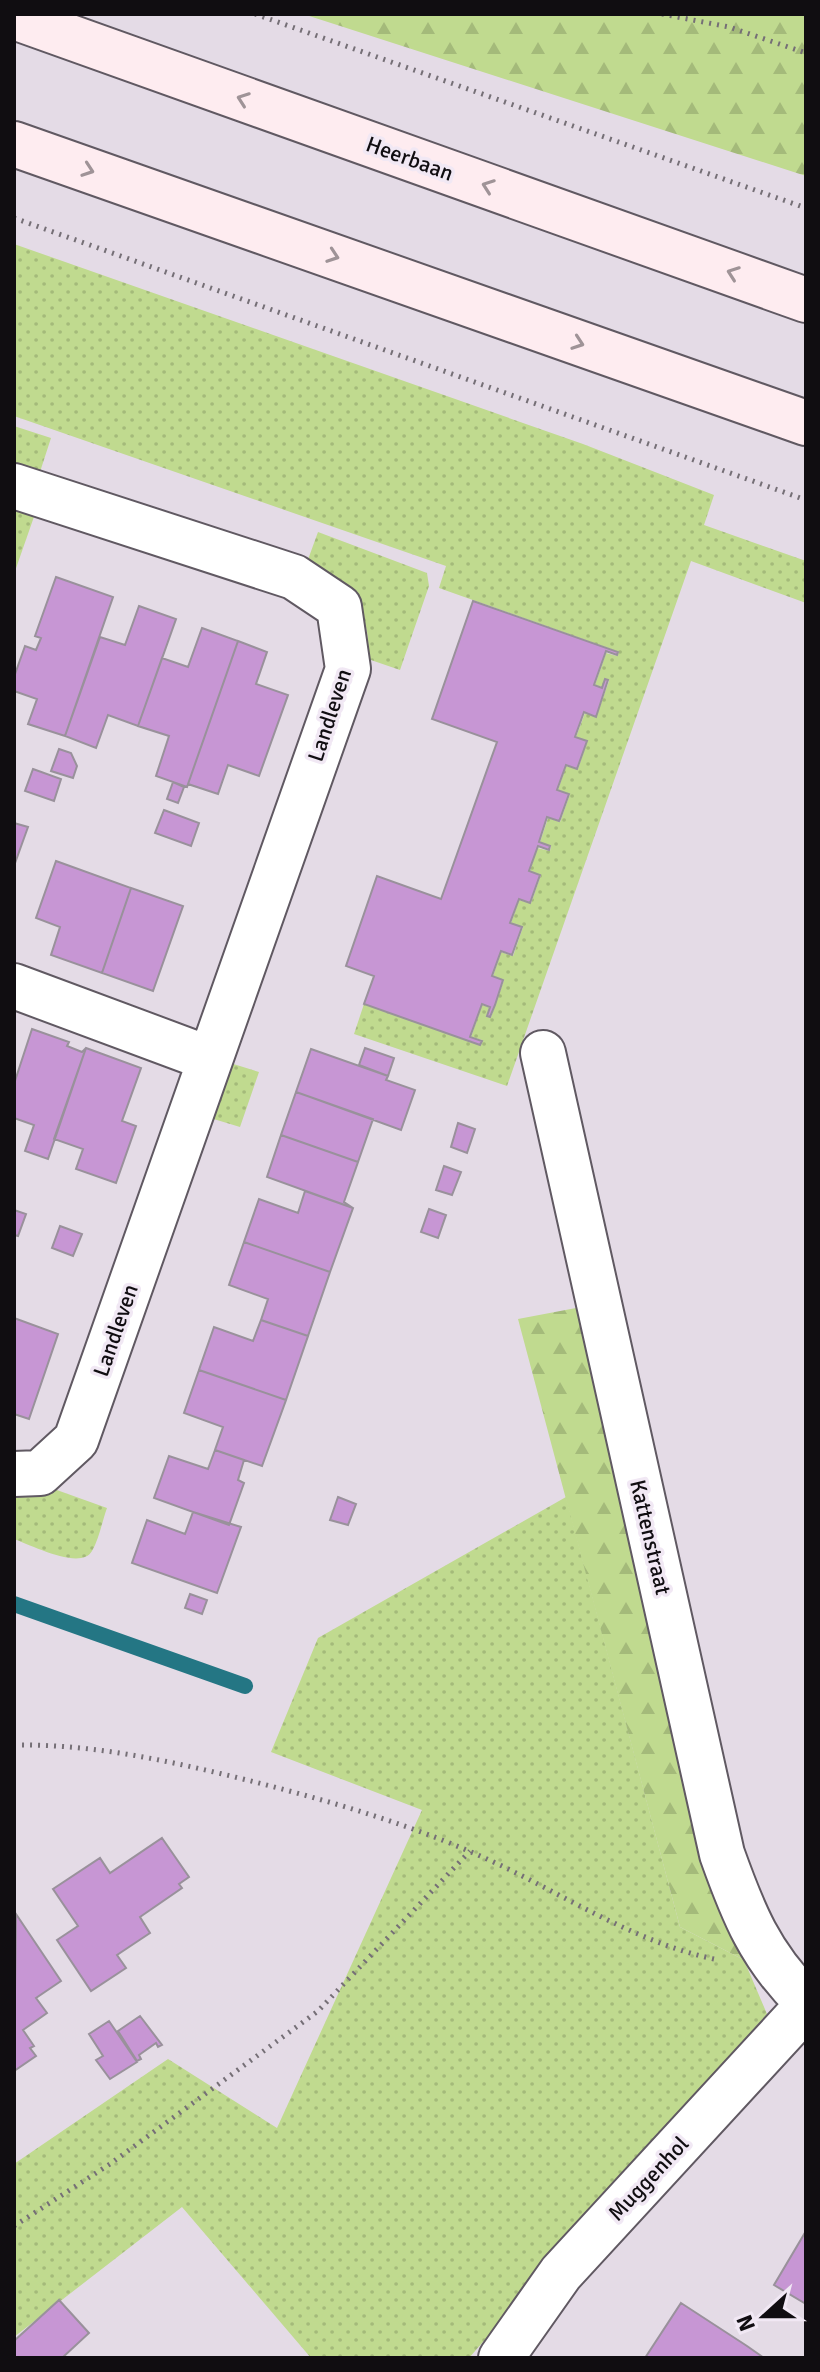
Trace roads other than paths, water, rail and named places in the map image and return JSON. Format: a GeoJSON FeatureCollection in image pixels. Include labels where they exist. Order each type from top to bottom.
{"type":"FeatureCollection","features":[{"type":"Feature","properties":{"kind":"main road","name":"Heerbaan"},"geometry":{"type":"LineString","coordinates":[[14,17],[806,300]]}},
{"type":"Feature","properties":{"kind":"main road"},"geometry":{"type":"LineString","coordinates":[[14,144],[806,423]]}},
{"type":"Feature","properties":{"kind":"street","name":"Landleven"},"geometry":{"type":"LineString","coordinates":[[14,486],[294,577],[339,607],[348,669],[76,1440],[40,1473],[14,1474]]}},
{"type":"Feature","properties":{"kind":"street"},"geometry":{"type":"LineString","coordinates":[[14,986],[210,1059]]}},
{"type":"Feature","properties":{"kind":"street","name":"Kattenstraat"},"geometry":{"type":"LineString","coordinates":[[543,1053],[722,1854],[746,1922],[780,1975],[806,2001]]}},
{"type":"Feature","properties":{"kind":"street","name":"Muggenhol"},"geometry":{"type":"LineString","coordinates":[[501,2358],[561,2273],[806,2007]]}},
{"type":"Feature","properties":{"kind":"waterway"},"geometry":{"type":"LineString","coordinates":[[14,1604],[245,1686]]}}]}
